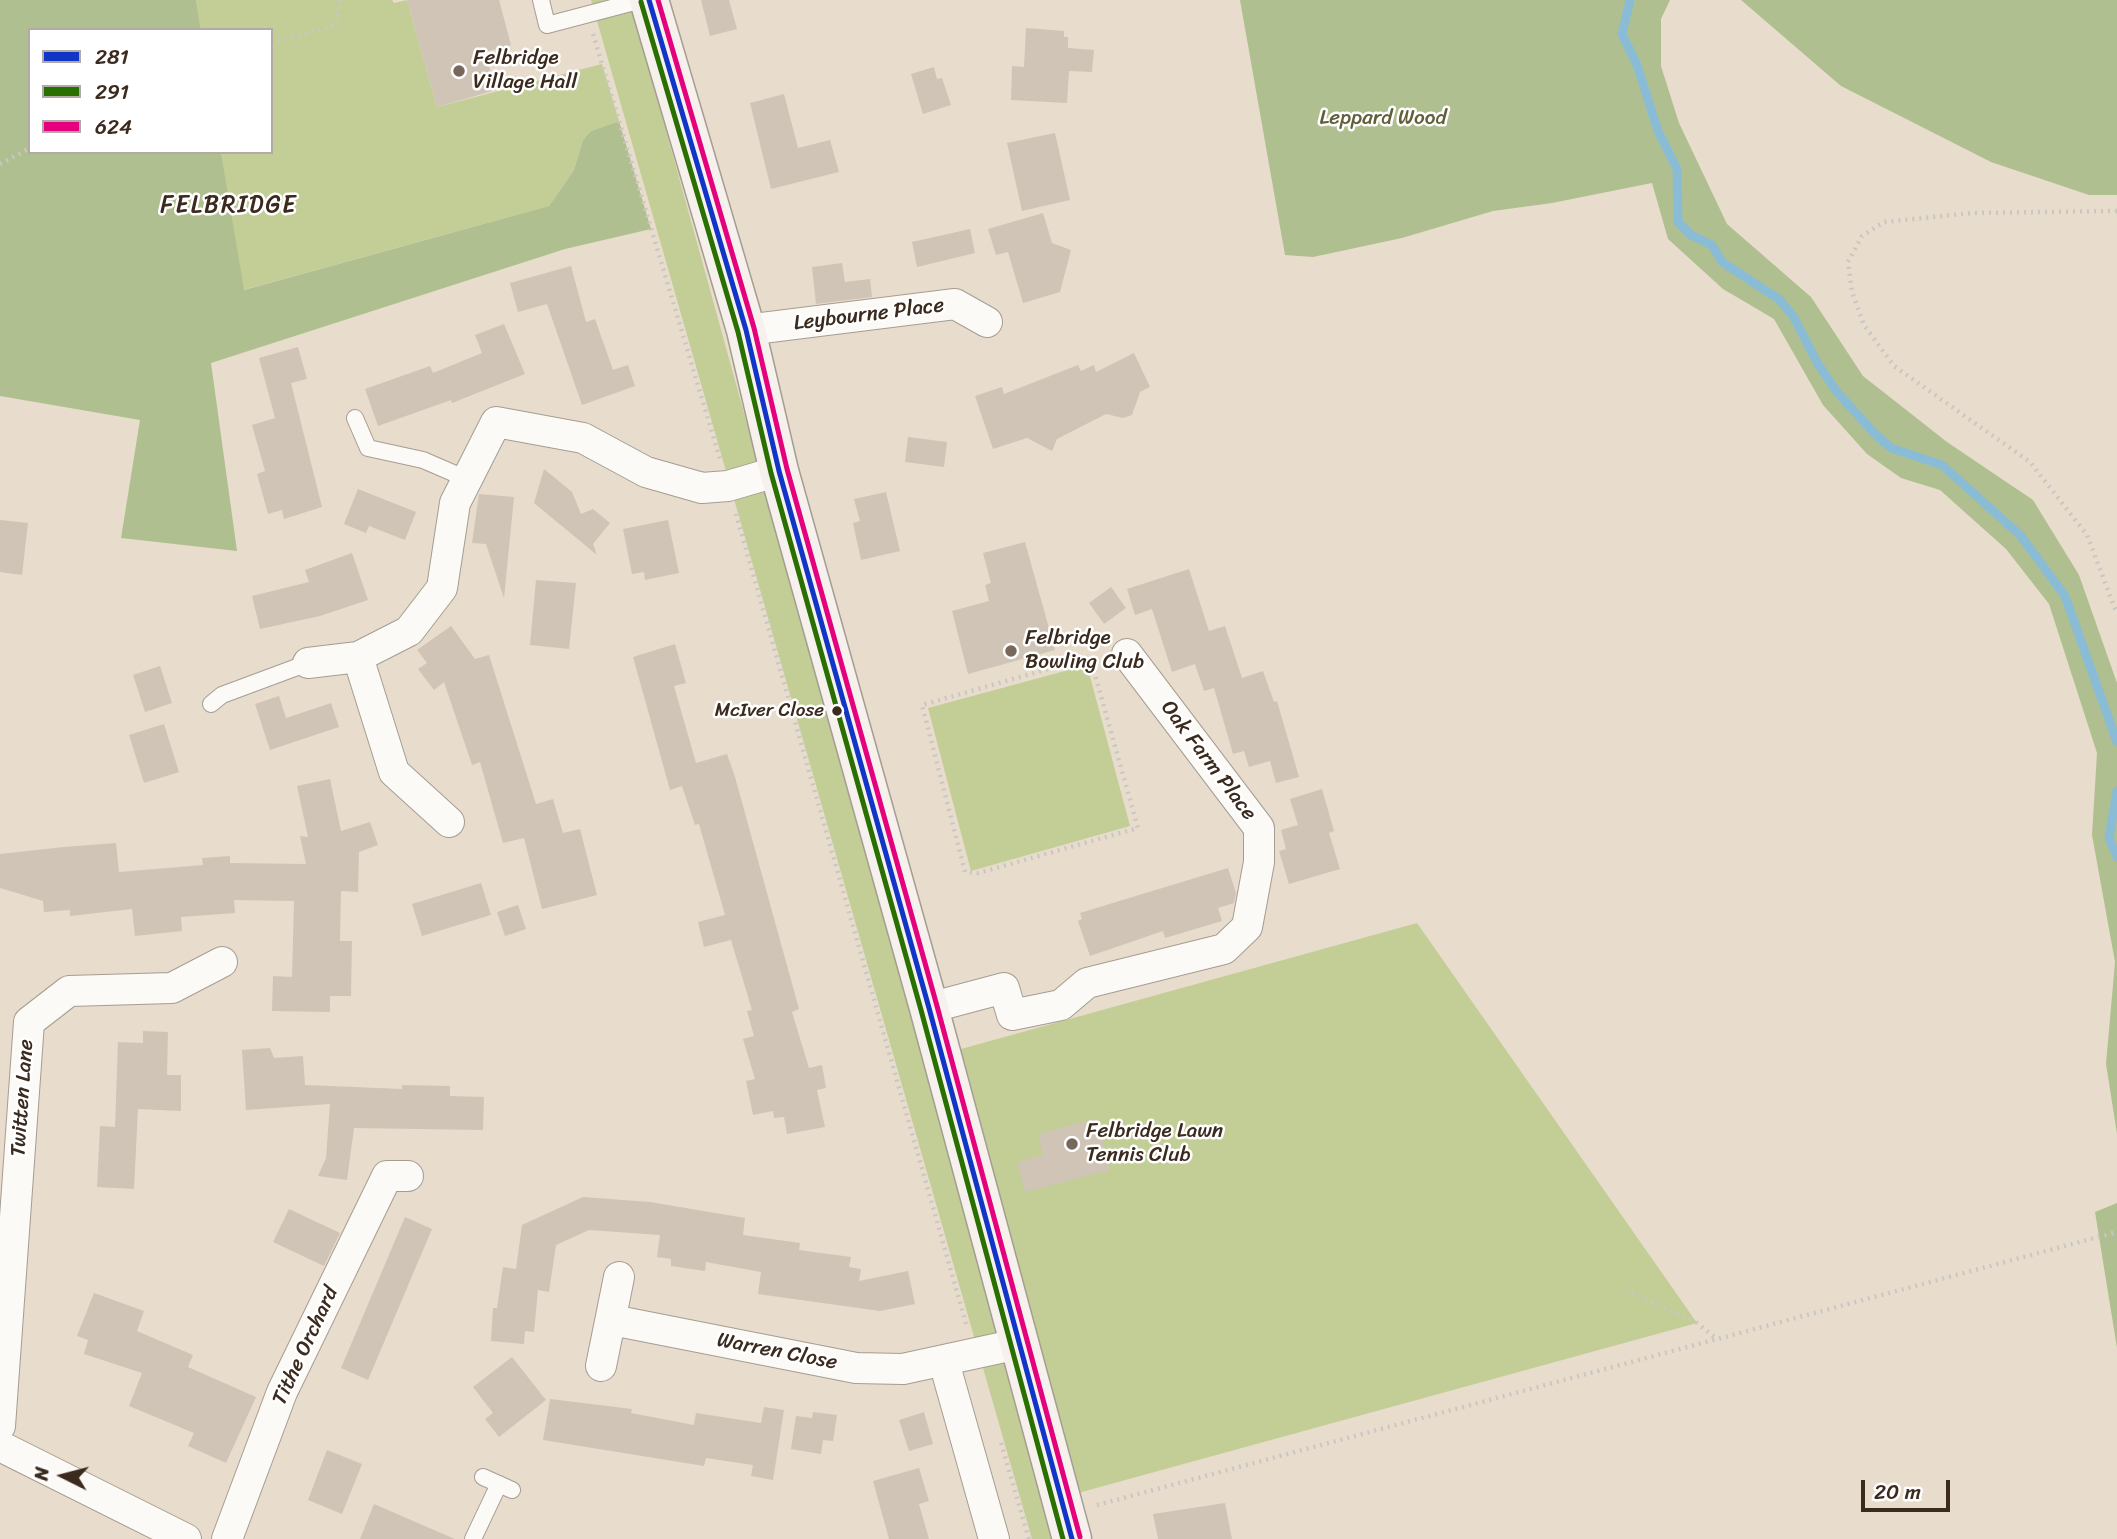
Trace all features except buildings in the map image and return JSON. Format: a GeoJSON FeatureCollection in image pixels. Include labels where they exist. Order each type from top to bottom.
{"type":"FeatureCollection","features":[{"type":"Feature","properties":{"kind":"street"},"geometry":{"type":"LineString","coordinates":[[649,0],[746,330],[779,471],[929,1008],[1069,1526]]}},
{"type":"Feature","properties":{"kind":"street","name":"Leybourne Place"},"geometry":{"type":"LineString","coordinates":[[746,330],[955,304],[988,322]]}},
{"type":"Feature","properties":{"kind":"street"},"geometry":{"type":"LineString","coordinates":[[308,663],[358,657],[409,631],[442,588],[455,503],[496,422],[583,438],[646,472],[702,488],[728,486],[779,471]]}},
{"type":"Feature","properties":{"kind":"street","name":"Oak Farm Place"},"geometry":{"type":"LineString","coordinates":[[929,1008],[1001,975],[1012,1015],[1061,1005],[1087,983],[1224,949],[1247,928],[1259,862],[1259,828],[1127,654]]}},
{"type":"Feature","properties":{"kind":"street"},"geometry":{"type":"LineString","coordinates":[[358,657],[394,772],[449,822]]}},
{"type":"Feature","properties":{"kind":"street","name":"Twitten Lane"},"geometry":{"type":"LineString","coordinates":[[0,1426],[29,1022],[69,991],[172,988],[222,962]]}},
{"type":"Feature","properties":{"kind":"street","name":"Tithe Orchard"},"geometry":{"type":"LineString","coordinates":[[227,1539],[282,1392],[387,1176],[408,1176]]}},
{"type":"Feature","properties":{"kind":"street"},"geometry":{"type":"LineString","coordinates":[[601,1366],[619,1277]]}},
{"type":"Feature","properties":{"kind":"street","name":"Warren Close"},"geometry":{"type":"LineString","coordinates":[[612,1320],[856,1368],[903,1369],[944,1362],[1018,1343]]}},
{"type":"Feature","properties":{"kind":"street"},"geometry":{"type":"LineString","coordinates":[[944,1362],[994,1539]]}},
{"type":"Feature","properties":{"kind":"street"},"geometry":{"type":"LineString","coordinates":[[0,1446],[186,1539]]}},
{"type":"Feature","properties":{"kind":"lane"},"geometry":{"type":"LineString","coordinates":[[541,0],[547,25],[642,0]]}},
{"type":"Feature","properties":{"kind":"lane"},"geometry":{"type":"LineString","coordinates":[[355,418],[368,448],[423,460],[467,479]]}},
{"type":"Feature","properties":{"kind":"lane"},"geometry":{"type":"LineString","coordinates":[[211,704],[222,695],[308,663]]}},
{"type":"Feature","properties":{"kind":"lane"},"geometry":{"type":"LineString","coordinates":[[473,1539],[505,1487],[483,1477]]}},
{"type":"Feature","properties":{"kind":"path"},"geometry":{"type":"LineString","coordinates":[[273,43],[335,25],[340,0]]}},
{"type":"Feature","properties":{"kind":"path"},"geometry":{"type":"LineString","coordinates":[[587,15],[728,486],[975,1353]]}},
{"type":"Feature","properties":{"kind":"path"},"geometry":{"type":"LineString","coordinates":[[0,164],[28,149]]}},
{"type":"Feature","properties":{"kind":"path"},"geometry":{"type":"LineString","coordinates":[[2117,211],[1972,214],[1884,222],[1862,236],[1848,262],[1852,292],[1864,325],[1894,366],[2030,462],[2087,535],[2117,614]]}},
{"type":"Feature","properties":{"kind":"path"},"geometry":{"type":"LineString","coordinates":[[1090,657],[1138,828],[978,873],[965,872],[922,705],[1090,657]]}},
{"type":"Feature","properties":{"kind":"path"},"geometry":{"type":"LineString","coordinates":[[1069,1526],[1715,1338],[2117,1232]]}},
{"type":"Feature","properties":{"kind":"path"},"geometry":{"type":"LineString","coordinates":[[1626,1290],[1697,1323],[1715,1338]]}},
{"type":"Feature","properties":{"kind":"path"},"geometry":{"type":"LineString","coordinates":[[998,1433],[1029,1539]]}},
{"type":"Feature","properties":{"kind":"green space"},"geometry":{"type":"Polygon","coordinates":[[[0,0],[196,0],[201,28],[28,28],[28,154],[221,154],[244,290],[549,206],[574,170],[583,140],[591,131],[619,121],[651,229],[565,249],[211,363],[237,551],[121,538],[140,420],[0,396],[0,0]]]}},
{"type":"Feature","properties":{"kind":"green space"},"geometry":{"type":"Polygon","coordinates":[[[196,0],[392,0],[394,3],[407,0],[437,107],[602,64],[619,121],[591,131],[583,140],[574,170],[549,206],[243,290],[221,154],[273,154],[273,28],[201,28],[196,0]]]}},
{"type":"Feature","properties":{"kind":"green space"},"geometry":{"type":"Polygon","coordinates":[[[591,0],[630,0],[1055,1539],[1032,1539],[591,0]]]}},
{"type":"Feature","properties":{"kind":"green space","name":"Leppard Wood"},"geometry":{"type":"Polygon","coordinates":[[[1240,0],[1670,0],[1661,19],[1661,66],[1679,123],[1727,224],[1811,297],[1863,376],[1947,442],[2033,500],[2079,575],[2117,683],[2117,1134],[2106,1064],[2115,962],[2092,835],[2097,753],[2049,604],[2006,549],[1940,490],[1901,478],[1867,454],[1823,405],[1774,319],[1723,289],[1668,239],[1652,183],[1552,203],[1493,211],[1402,238],[1313,257],[1285,255],[1240,0]]]}},
{"type":"Feature","properties":{"kind":"green space"},"geometry":{"type":"Polygon","coordinates":[[[1741,0],[2117,0],[2117,195],[2089,195],[1991,162],[1841,86],[1741,0]]]}},
{"type":"Feature","properties":{"kind":"green space"},"geometry":{"type":"Polygon","coordinates":[[[1087,665],[1130,826],[971,871],[928,708],[1087,665]]]}},
{"type":"Feature","properties":{"kind":"green space"},"geometry":{"type":"Polygon","coordinates":[[[1417,923],[1697,1323],[1078,1493],[961,1049],[1417,923]]]}},
{"type":"Feature","properties":{"kind":"green space"},"geometry":{"type":"Polygon","coordinates":[[[2117,1203],[2117,1348],[2095,1212],[2117,1203]]]}},
{"type":"Feature","properties":{"kind":"waterway"},"geometry":{"type":"LineString","coordinates":[[1630,0],[1622,34],[1637,65],[1658,131],[1677,169],[1678,222],[1691,235],[1712,245],[1722,262],[1780,300],[1793,316],[1818,364],[1837,392],[1875,434],[1891,448],[1942,465],[2020,535],[2065,596],[2117,742]]}},
{"type":"Feature","properties":{"kind":"waterway"},"geometry":{"type":"LineString","coordinates":[[2117,791],[2109,838],[2117,857]]}},
{"type":"Feature","properties":{"kind":"transit line","name":"281"},"geometry":{"type":"LineString","coordinates":[[649,0],[746,330],[779,471],[929,1008],[1072,1539]]}},
{"type":"Feature","properties":{"kind":"transit line","name":"624"},"geometry":{"type":"LineString","coordinates":[[658,0],[754,328],[787,469],[937,1006],[1080,1537]]}},
{"type":"Feature","properties":{"kind":"transit line","name":"291"},"geometry":{"type":"LineString","coordinates":[[641,2],[738,332],[771,473],[921,1010],[1063,1539]]}},
{"type":"Feature","properties":{"kind":"place","name":"Felbridge Village Hall"},"geometry":{"type":"Point","coordinates":[459,71]}},
{"type":"Feature","properties":{"kind":"place","name":"Felbridge Bowling Club"},"geometry":{"type":"Point","coordinates":[1011,651]}},
{"type":"Feature","properties":{"kind":"place","name":"McIver Close"},"geometry":{"type":"Point","coordinates":[837,711]}},
{"type":"Feature","properties":{"kind":"place","name":"Felbridge Lawn Tennis Club"},"geometry":{"type":"Point","coordinates":[1072,1144]}},
{"type":"Feature","properties":{"kind":"district","name":"FELBRIDGE"},"geometry":{"type":"Point","coordinates":[229,206]}}]}
